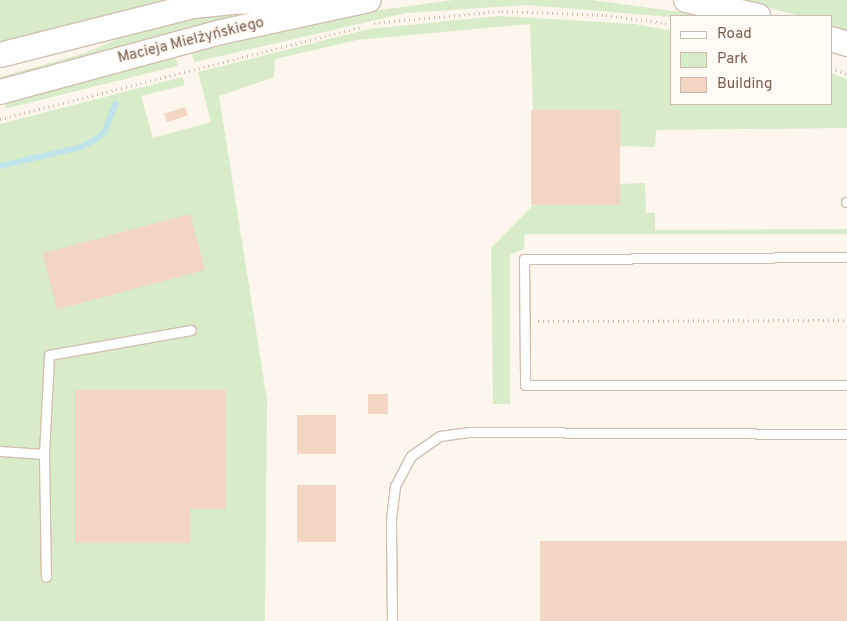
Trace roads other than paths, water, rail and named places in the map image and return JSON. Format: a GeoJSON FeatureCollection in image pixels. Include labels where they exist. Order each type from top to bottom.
{"type":"FeatureCollection","features":[{"type":"Feature","properties":{"kind":"street","name":"Macieja Mielżyńskiego"},"geometry":{"type":"LineString","coordinates":[[0,55],[194,6],[230,2],[314,0]]}},
{"type":"Feature","properties":{"kind":"street","name":"Macieja Mielżyńskiego"},"geometry":{"type":"LineString","coordinates":[[7,89],[221,32],[369,0]]}},
{"type":"Feature","properties":{"kind":"street"},"geometry":{"type":"LineString","coordinates":[[687,0],[754,15]]}},
{"type":"Feature","properties":{"kind":"street"},"geometry":{"type":"LineString","coordinates":[[832,39],[847,44]]}},
{"type":"Feature","properties":{"kind":"lane"},"geometry":{"type":"LineString","coordinates":[[847,257],[524,259],[525,385],[847,385]]}},
{"type":"Feature","properties":{"kind":"lane"},"geometry":{"type":"LineString","coordinates":[[46,577],[44,454],[49,355],[191,330]]}},
{"type":"Feature","properties":{"kind":"lane"},"geometry":{"type":"LineString","coordinates":[[392,621],[391,519],[395,486],[411,456],[440,436],[468,432],[847,434]]}},
{"type":"Feature","properties":{"kind":"lane"},"geometry":{"type":"LineString","coordinates":[[0,451],[44,454]]}},
{"type":"Feature","properties":{"kind":"waterway"},"geometry":{"type":"LineString","coordinates":[[0,166],[81,147],[95,140],[104,133],[115,104]]}}]}
